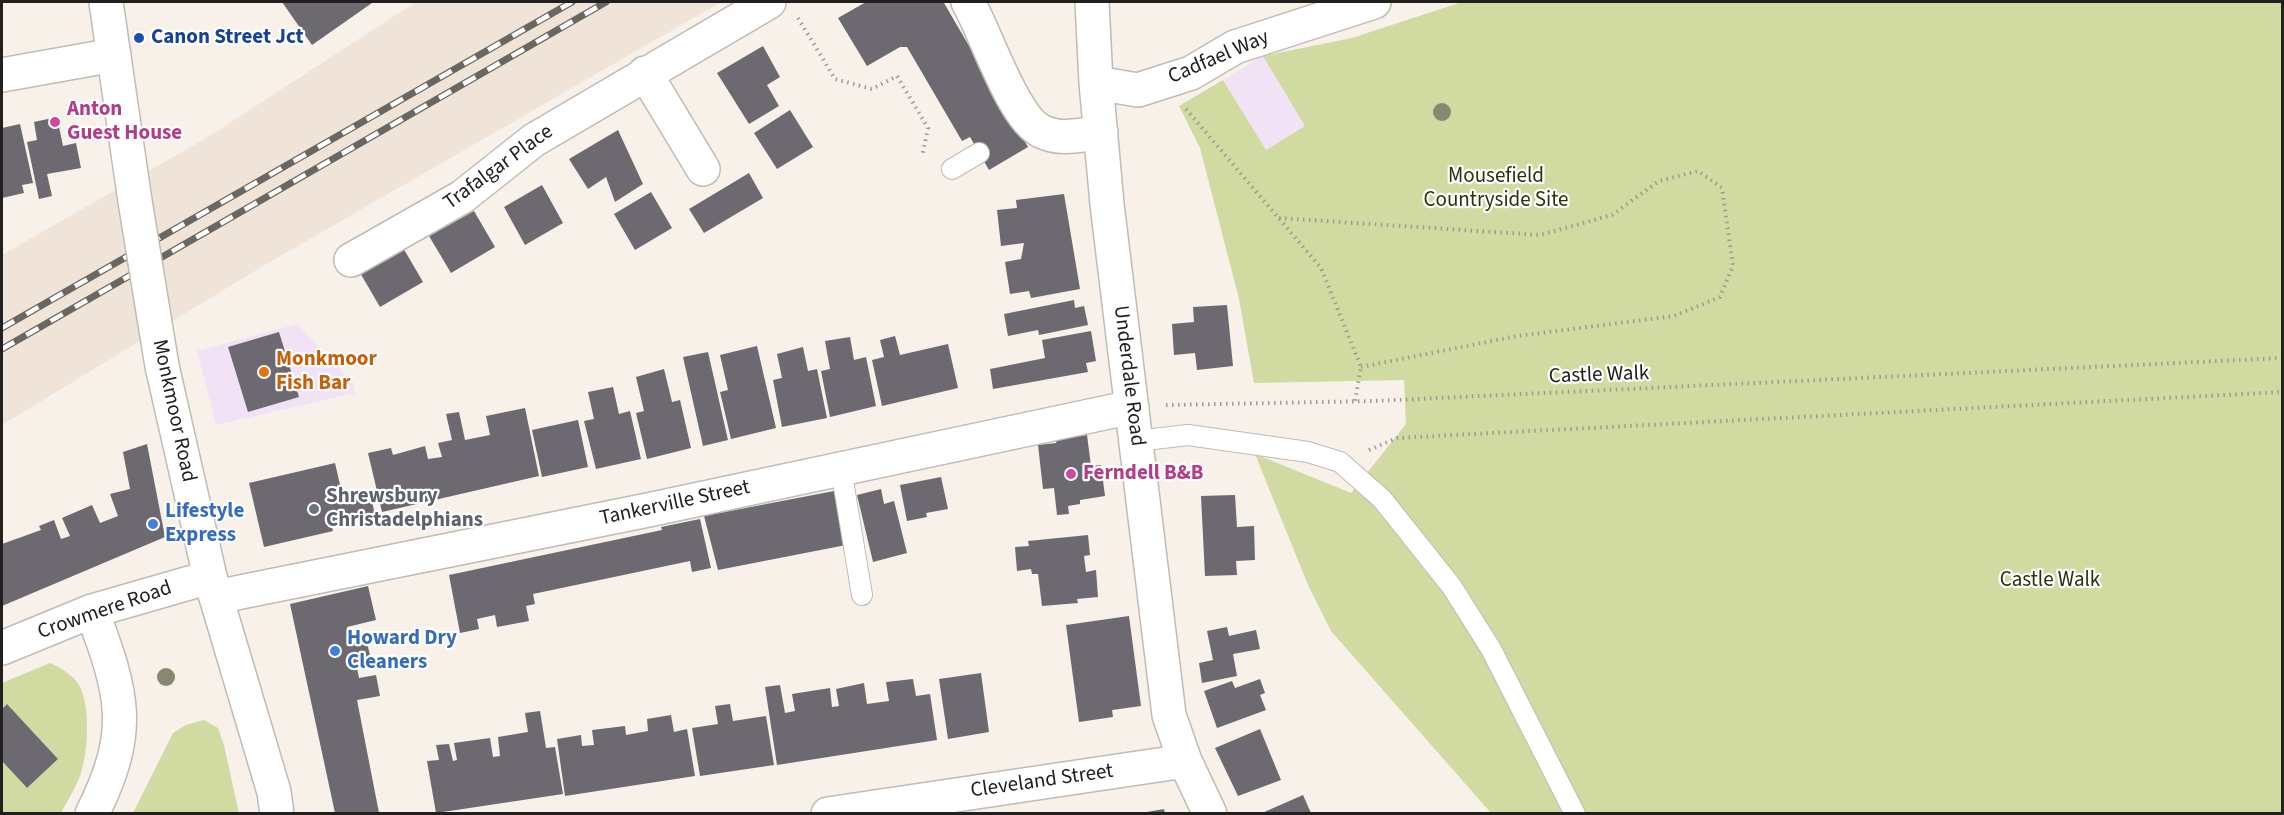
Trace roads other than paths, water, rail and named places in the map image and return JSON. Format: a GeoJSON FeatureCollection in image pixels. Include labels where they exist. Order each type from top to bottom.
{"type":"FeatureCollection","features":[{"type":"Feature","properties":{"kind":"street","name":"Monkmoor Road"},"geometry":{"type":"LineString","coordinates":[[106,2],[162,366],[213,587],[274,792],[277,813]]}},
{"type":"Feature","properties":{"kind":"street"},"geometry":{"type":"LineString","coordinates":[[968,2],[1015,99],[1022,124],[1062,137],[1101,132]]}},
{"type":"Feature","properties":{"kind":"street","name":"Underdale Road"},"geometry":{"type":"LineString","coordinates":[[1092,2],[1096,83],[1117,289],[1169,715],[1185,761],[1210,813]]}},
{"type":"Feature","properties":{"kind":"street","name":"Cadfael Way"},"geometry":{"type":"LineString","coordinates":[[1096,83],[1138,90],[1191,73],[1235,47],[1374,2]]}},
{"type":"Feature","properties":{"kind":"street","name":"Trafalgar Place"},"geometry":{"type":"LineString","coordinates":[[351,260],[454,202],[534,140],[645,73],[782,6]]}},
{"type":"Feature","properties":{"kind":"street"},"geometry":{"type":"LineString","coordinates":[[2,75],[114,55]]}},
{"type":"Feature","properties":{"kind":"street"},"geometry":{"type":"LineString","coordinates":[[645,73],[702,169]]}},
{"type":"Feature","properties":{"kind":"street","name":"Tankerville Street"},"geometry":{"type":"LineString","coordinates":[[213,587],[841,469],[1132,407]]}},
{"type":"Feature","properties":{"kind":"street","name":"Crowmere Road"},"geometry":{"type":"LineString","coordinates":[[2,648],[92,611],[213,587]]}},
{"type":"Feature","properties":{"kind":"street"},"geometry":{"type":"LineString","coordinates":[[92,611],[108,651],[119,696],[120,742],[108,783],[92,813]]}},
{"type":"Feature","properties":{"kind":"street","name":"Cleveland Street"},"geometry":{"type":"LineString","coordinates":[[828,813],[1185,761]]}},
{"type":"Feature","properties":{"kind":"lane"},"geometry":{"type":"LineString","coordinates":[[952,170],[979,153]]}},
{"type":"Feature","properties":{"kind":"lane"},"geometry":{"type":"LineString","coordinates":[[1136,441],[1188,435],[1308,452],[1340,462],[1383,499],[1452,587],[1491,649],[1575,813]]}},
{"type":"Feature","properties":{"kind":"lane"},"geometry":{"type":"LineString","coordinates":[[841,469],[862,595]]}},
{"type":"Feature","properties":{"kind":"railway"},"geometry":{"type":"LineString","coordinates":[[2,328],[572,2]]}},
{"type":"Feature","properties":{"kind":"railway"},"geometry":{"type":"LineString","coordinates":[[2,349],[606,2]]}},
{"type":"Feature","properties":{"kind":"place","name":"Canon Street Jct"},"geometry":{"type":"Point","coordinates":[139,38]}},
{"type":"Feature","properties":{"kind":"place","name":"Anton Guest House"},"geometry":{"type":"Point","coordinates":[55,122]}},
{"type":"Feature","properties":{"kind":"place","name":"Monkmoor Fish Bar"},"geometry":{"type":"Point","coordinates":[264,372]}},
{"type":"Feature","properties":{"kind":"place","name":"Ferndell B&B"},"geometry":{"type":"Point","coordinates":[1071,474]}},
{"type":"Feature","properties":{"kind":"place","name":"Shrewsbury Christadelphians"},"geometry":{"type":"Point","coordinates":[314,509]}},
{"type":"Feature","properties":{"kind":"place","name":"Lifestyle Express"},"geometry":{"type":"Point","coordinates":[153,524]}},
{"type":"Feature","properties":{"kind":"place","name":"Howard Dry Cleaners"},"geometry":{"type":"Point","coordinates":[335,651]}},
{"type":"Feature","properties":{"kind":"park label","name":"Mousefield Countryside Site"},"geometry":{"type":"Point","coordinates":[1496,189]}},
{"type":"Feature","properties":{"kind":"park label","name":"Castle Walk"},"geometry":{"type":"Point","coordinates":[2050,581]}}]}
